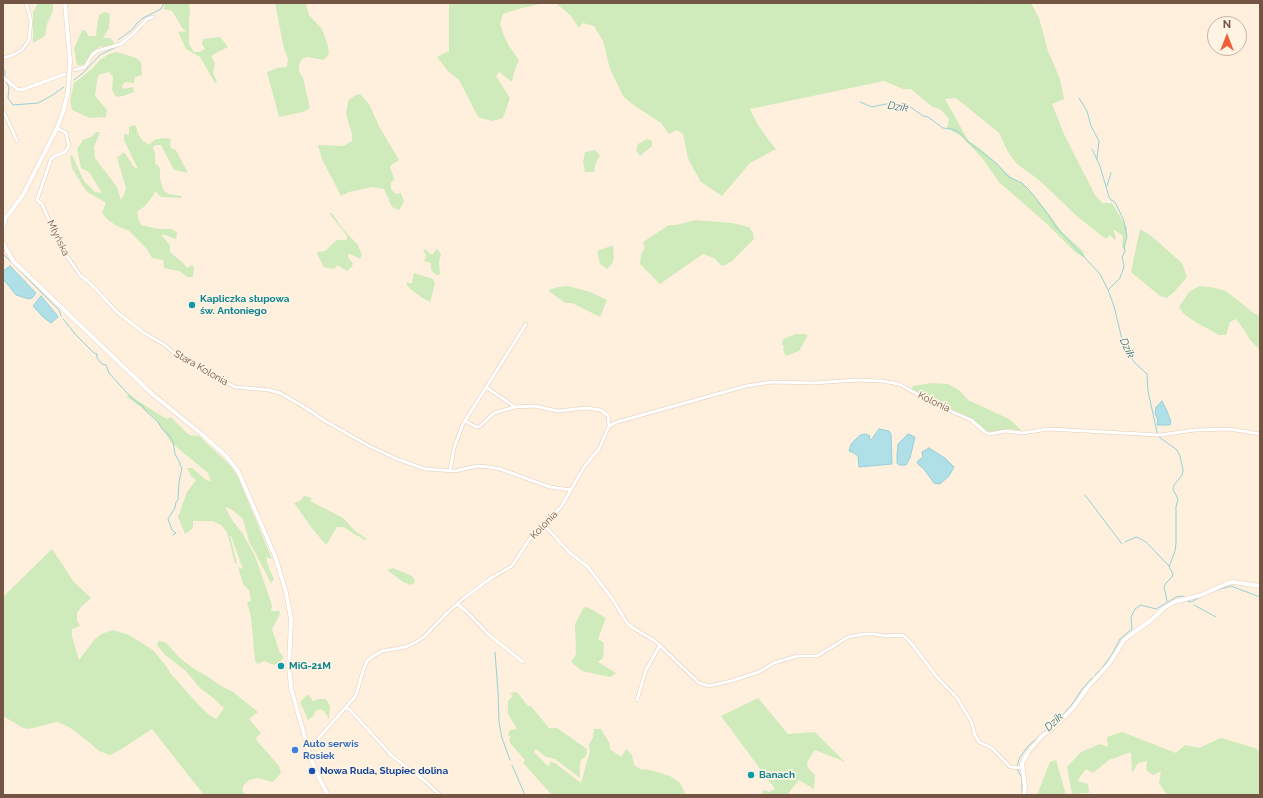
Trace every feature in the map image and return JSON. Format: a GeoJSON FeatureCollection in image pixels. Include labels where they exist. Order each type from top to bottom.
{"type":"FeatureCollection","features":[{"type":"Feature","properties":{"kind":"main road"},"geometry":{"type":"LineString","coordinates":[[3,227],[5,224],[4,216],[11,211],[23,195],[57,128],[63,112],[70,76],[64,3]]}},
{"type":"Feature","properties":{"kind":"main road"},"geometry":{"type":"LineString","coordinates":[[3,243],[13,261],[151,393],[226,456],[238,471],[275,556],[286,592],[291,619],[289,666],[290,688],[307,746],[318,776],[328,795]]}},
{"type":"Feature","properties":{"kind":"main road"},"geometry":{"type":"LineString","coordinates":[[1024,795],[1025,786],[1022,768],[1023,760],[1028,752],[1042,736],[1073,708],[1088,687],[1109,664],[1124,640],[1150,621],[1164,608],[1174,602],[1201,595],[1233,582],[1260,586]]}},
{"type":"Feature","properties":{"kind":"street"},"geometry":{"type":"LineString","coordinates":[[3,58],[22,50],[29,40],[31,21],[26,3]]}},
{"type":"Feature","properties":{"kind":"street"},"geometry":{"type":"LineString","coordinates":[[74,70],[85,67],[92,55],[97,51],[121,44],[147,19],[153,17]]}},
{"type":"Feature","properties":{"kind":"street"},"geometry":{"type":"LineString","coordinates":[[3,77],[18,89],[22,90],[64,74]]}},
{"type":"Feature","properties":{"kind":"street"},"geometry":{"type":"LineString","coordinates":[[3,110],[17,141]]}},
{"type":"Feature","properties":{"kind":"street","name":"Młyńska"},"geometry":{"type":"LineString","coordinates":[[57,128],[66,133],[69,146],[65,152],[51,159],[38,200],[42,204],[60,246],[80,275]]}},
{"type":"Feature","properties":{"kind":"street","name":"Stara Kolonia"},"geometry":{"type":"LineString","coordinates":[[80,275],[117,312],[134,326],[184,360],[226,383],[242,389],[260,389],[280,393],[348,435],[388,455],[425,469],[460,470],[477,466],[500,469],[550,487],[571,490]]}},
{"type":"Feature","properties":{"kind":"street"},"geometry":{"type":"LineString","coordinates":[[450,470],[454,448],[462,424],[466,421],[526,324]]}},
{"type":"Feature","properties":{"kind":"street","name":"Kolonia"},"geometry":{"type":"LineString","coordinates":[[609,426],[704,397],[746,386],[772,382],[814,383],[857,380],[899,384],[939,406],[972,420],[989,434],[1006,431],[1023,433],[1048,429],[1158,435],[1195,430],[1224,429],[1242,430],[1260,434]]}},
{"type":"Feature","properties":{"kind":"street"},"geometry":{"type":"LineString","coordinates":[[486,387],[515,407]]}},
{"type":"Feature","properties":{"kind":"street","name":"Kolonia"},"geometry":{"type":"LineString","coordinates":[[307,746],[317,740],[346,708],[357,692],[367,661],[382,651],[406,647],[424,637],[457,604],[491,578],[512,566],[529,540],[561,507],[584,467],[599,449],[609,426],[608,416],[601,410],[592,408],[558,411],[534,406],[515,407]]}},
{"type":"Feature","properties":{"kind":"street"},"geometry":{"type":"LineString","coordinates":[[466,421],[476,427],[479,427],[494,413],[515,407]]}},
{"type":"Feature","properties":{"kind":"street"},"geometry":{"type":"LineString","coordinates":[[544,525],[570,553],[588,567],[613,600],[627,623],[660,645],[693,679],[699,683],[709,686],[759,672],[774,663],[797,656],[817,656],[848,637],[864,634],[886,636],[902,635],[912,644],[936,676],[958,699],[971,721],[975,735],[979,742],[992,748],[1010,766],[1022,768]]}},
{"type":"Feature","properties":{"kind":"street"},"geometry":{"type":"LineString","coordinates":[[457,604],[466,611],[488,634],[523,662]]}},
{"type":"Feature","properties":{"kind":"street"},"geometry":{"type":"LineString","coordinates":[[637,700],[646,670],[660,645]]}},
{"type":"Feature","properties":{"kind":"street"},"geometry":{"type":"LineString","coordinates":[[346,708],[350,710],[398,762],[425,781],[440,795]]}},
{"type":"Feature","properties":{"kind":"green space"},"geometry":{"type":"Polygon","coordinates":[[[38,3],[53,3],[53,11],[47,24],[45,36],[33,43],[33,12],[38,3]]]}},
{"type":"Feature","properties":{"kind":"green space"},"geometry":{"type":"Polygon","coordinates":[[[165,3],[189,3],[189,44],[194,52],[200,52],[205,49],[202,44],[203,39],[220,37],[228,47],[212,55],[215,63],[213,74],[217,81],[215,83],[200,57],[186,49],[178,32],[187,31],[183,29],[172,11],[164,9],[165,3]]]}},
{"type":"Feature","properties":{"kind":"green space"},"geometry":{"type":"Polygon","coordinates":[[[275,3],[306,3],[309,15],[322,29],[329,54],[324,60],[308,57],[302,59],[299,65],[299,71],[303,78],[310,108],[303,112],[279,117],[267,72],[277,68],[287,67],[288,59],[284,49],[275,3]]]}},
{"type":"Feature","properties":{"kind":"green space"},"geometry":{"type":"Polygon","coordinates":[[[449,3],[540,3],[503,14],[500,24],[509,46],[519,60],[512,82],[499,72],[496,76],[510,98],[503,118],[492,121],[478,117],[459,80],[448,71],[437,57],[449,51],[449,3]]]}},
{"type":"Feature","properties":{"kind":"green space"},"geometry":{"type":"Polygon","coordinates":[[[556,3],[977,3],[979,5],[982,3],[1031,3],[1039,18],[1048,51],[1060,79],[1064,99],[1052,104],[1064,134],[1095,195],[1102,203],[1112,203],[1127,228],[1125,251],[1122,247],[1123,236],[1113,229],[1116,238],[1115,240],[1110,235],[1106,239],[1079,218],[1039,180],[1017,164],[1008,152],[999,133],[956,98],[945,99],[968,140],[982,150],[1012,178],[1024,185],[1042,205],[1063,233],[1083,251],[1085,258],[1076,253],[1048,225],[999,182],[982,158],[961,136],[947,128],[949,119],[941,110],[931,106],[911,89],[903,89],[884,81],[750,109],[758,125],[776,149],[750,163],[722,196],[701,182],[688,158],[683,134],[677,130],[669,134],[661,123],[632,104],[623,96],[610,69],[603,41],[594,26],[583,23],[579,28],[571,16],[556,3]]]}},
{"type":"Feature","properties":{"kind":"green space"},"geometry":{"type":"Polygon","coordinates":[[[105,12],[110,14],[109,28],[103,38],[110,38],[115,43],[112,45],[99,47],[91,53],[87,62],[83,65],[77,65],[74,49],[82,30],[85,30],[89,36],[96,36],[98,19],[100,14],[105,12]]]}},
{"type":"Feature","properties":{"kind":"green space"},"geometry":{"type":"Polygon","coordinates":[[[117,52],[136,58],[141,62],[142,75],[135,77],[134,83],[125,82],[122,86],[123,89],[133,87],[134,92],[116,97],[112,90],[113,77],[109,72],[98,75],[95,96],[107,110],[106,117],[90,118],[72,110],[70,101],[74,83],[92,69],[100,60],[109,54],[117,52]]]}},
{"type":"Feature","properties":{"kind":"green space"},"geometry":{"type":"Polygon","coordinates":[[[360,94],[369,104],[379,126],[399,160],[390,166],[394,179],[391,183],[391,189],[396,194],[401,193],[404,202],[399,210],[392,207],[384,189],[372,187],[349,192],[341,196],[322,159],[318,145],[343,146],[352,141],[352,134],[346,114],[348,101],[354,96],[360,94]]]}},
{"type":"Feature","properties":{"kind":"green space"},"geometry":{"type":"Polygon","coordinates":[[[134,125],[136,126],[138,134],[142,140],[149,145],[154,140],[162,138],[171,139],[171,148],[176,150],[188,173],[174,170],[161,145],[155,145],[153,147],[155,153],[155,163],[160,168],[160,179],[164,191],[169,194],[181,196],[182,198],[161,197],[155,191],[145,206],[137,212],[141,225],[159,229],[172,229],[177,233],[176,239],[162,234],[162,236],[170,245],[170,252],[187,268],[192,265],[194,267],[193,277],[187,277],[179,271],[164,268],[163,260],[152,258],[147,249],[129,231],[108,220],[102,213],[106,203],[86,191],[72,168],[70,156],[72,155],[84,181],[95,192],[102,193],[89,172],[81,168],[77,149],[83,140],[91,137],[96,132],[100,132],[94,147],[95,158],[117,187],[121,200],[126,188],[117,158],[124,152],[134,167],[138,169],[124,140],[124,134],[129,135],[129,127],[134,125]]]}},
{"type":"Feature","properties":{"kind":"green space"},"geometry":{"type":"Polygon","coordinates":[[[647,139],[652,141],[652,146],[640,156],[636,150],[638,144],[647,139]]]}},
{"type":"Feature","properties":{"kind":"green space"},"geometry":{"type":"Polygon","coordinates":[[[595,150],[600,156],[596,162],[594,172],[585,172],[583,162],[585,152],[595,150]]]}},
{"type":"Feature","properties":{"kind":"green space"},"geometry":{"type":"Polygon","coordinates":[[[329,213],[332,213],[342,228],[358,245],[362,255],[360,259],[350,254],[348,255],[349,259],[353,263],[352,267],[347,271],[337,265],[334,269],[324,267],[318,256],[317,252],[325,251],[337,240],[347,240],[347,236],[329,213]]]}},
{"type":"Feature","properties":{"kind":"green space"},"geometry":{"type":"Polygon","coordinates":[[[695,220],[732,223],[749,227],[753,233],[754,239],[732,261],[725,265],[722,266],[714,258],[703,254],[660,284],[640,264],[641,254],[645,248],[643,242],[669,225],[676,225],[695,220]]]}},
{"type":"Feature","properties":{"kind":"green space"},"geometry":{"type":"Polygon","coordinates":[[[1140,229],[1150,235],[1182,263],[1187,277],[1167,298],[1160,296],[1131,272],[1140,229]]]}},
{"type":"Feature","properties":{"kind":"green space"},"geometry":{"type":"Polygon","coordinates":[[[613,246],[614,258],[612,264],[607,269],[600,264],[597,251],[613,246]]]}},
{"type":"Feature","properties":{"kind":"green space"},"geometry":{"type":"Polygon","coordinates":[[[423,249],[427,250],[430,254],[433,254],[436,249],[439,251],[441,255],[439,262],[440,274],[436,275],[431,270],[431,264],[424,261],[426,256],[423,249]]]}},
{"type":"Feature","properties":{"kind":"green space"},"geometry":{"type":"Polygon","coordinates":[[[414,273],[433,279],[435,284],[430,302],[408,287],[406,283],[412,283],[414,273]]]}},
{"type":"Feature","properties":{"kind":"green space"},"geometry":{"type":"Polygon","coordinates":[[[568,286],[590,292],[607,300],[600,317],[572,303],[565,303],[549,291],[558,287],[568,286]]]}},
{"type":"Feature","properties":{"kind":"green space"},"geometry":{"type":"Polygon","coordinates":[[[1199,286],[1211,287],[1226,291],[1255,314],[1260,316],[1260,350],[1250,340],[1236,319],[1230,322],[1226,335],[1219,335],[1192,320],[1183,313],[1179,307],[1189,292],[1199,286]]]}},
{"type":"Feature","properties":{"kind":"green space"},"geometry":{"type":"Polygon","coordinates":[[[796,334],[808,335],[799,351],[786,356],[783,350],[783,339],[796,334]]]}},
{"type":"Feature","properties":{"kind":"green space"},"geometry":{"type":"Polygon","coordinates":[[[931,383],[948,384],[959,390],[968,400],[1009,419],[1022,431],[1010,429],[993,432],[986,431],[973,419],[911,389],[913,386],[931,383]]]}},
{"type":"Feature","properties":{"kind":"green space"},"geometry":{"type":"Polygon","coordinates":[[[129,395],[167,419],[171,417],[189,435],[199,436],[229,464],[238,477],[272,559],[266,557],[274,579],[271,583],[249,541],[243,519],[231,509],[225,507],[232,520],[243,534],[255,556],[271,602],[271,611],[279,611],[280,614],[272,629],[280,653],[284,657],[280,662],[274,665],[264,661],[258,664],[255,661],[251,617],[247,602],[251,601],[249,590],[243,584],[238,567],[243,569],[231,536],[237,564],[235,563],[227,532],[221,525],[213,521],[193,521],[193,528],[185,534],[178,517],[187,492],[196,480],[191,476],[187,468],[192,468],[211,482],[208,473],[171,442],[154,417],[126,396],[129,395]]]}},
{"type":"Feature","properties":{"kind":"green space"},"geometry":{"type":"Polygon","coordinates":[[[304,496],[312,498],[310,501],[343,518],[354,530],[367,539],[364,540],[344,527],[337,527],[326,545],[294,503],[300,501],[304,496]]]}},
{"type":"Feature","properties":{"kind":"green space"},"geometry":{"type":"Polygon","coordinates":[[[52,549],[74,582],[91,598],[77,613],[77,620],[80,626],[72,629],[72,636],[79,660],[95,639],[101,634],[113,630],[129,635],[153,650],[171,674],[195,701],[208,714],[216,719],[224,708],[200,688],[185,670],[165,655],[157,645],[158,641],[165,642],[180,658],[194,669],[233,692],[258,712],[249,719],[261,733],[256,738],[258,742],[279,766],[281,773],[273,782],[258,778],[249,780],[244,785],[242,790],[246,795],[204,795],[152,729],[110,755],[99,751],[69,727],[57,722],[29,729],[23,728],[3,716],[3,597],[52,549]]]}},
{"type":"Feature","properties":{"kind":"green space"},"geometry":{"type":"Polygon","coordinates":[[[393,568],[412,576],[415,580],[414,583],[411,585],[403,582],[387,570],[393,568]]]}},
{"type":"Feature","properties":{"kind":"green space"},"geometry":{"type":"Polygon","coordinates":[[[584,607],[589,608],[606,618],[598,639],[604,643],[603,658],[598,662],[616,673],[610,677],[582,671],[571,662],[576,654],[575,624],[584,607]]]}},
{"type":"Feature","properties":{"kind":"green space"},"geometry":{"type":"Polygon","coordinates":[[[517,692],[549,728],[557,728],[587,749],[586,756],[581,760],[580,778],[555,759],[546,757],[536,749],[534,752],[549,767],[550,762],[555,763],[581,783],[590,751],[589,745],[593,737],[594,729],[601,729],[610,744],[610,749],[621,757],[626,749],[632,755],[634,765],[642,770],[646,769],[670,776],[680,783],[686,795],[552,795],[523,763],[525,760],[510,743],[509,739],[511,737],[508,735],[510,730],[517,729],[508,714],[508,701],[513,696],[510,693],[517,692]]]}},
{"type":"Feature","properties":{"kind":"green space"},"geometry":{"type":"Polygon","coordinates":[[[308,694],[313,701],[326,699],[330,706],[329,719],[325,712],[321,709],[316,710],[313,716],[308,720],[300,702],[308,694]]]}},
{"type":"Feature","properties":{"kind":"green space"},"geometry":{"type":"Polygon","coordinates":[[[758,698],[788,734],[815,732],[845,762],[815,750],[807,762],[808,768],[815,775],[814,789],[799,780],[787,795],[761,795],[763,790],[769,792],[775,789],[721,716],[758,698]]]}},
{"type":"Feature","properties":{"kind":"green space"},"geometry":{"type":"Polygon","coordinates":[[[1122,732],[1176,753],[1185,745],[1199,748],[1221,738],[1255,748],[1260,752],[1260,795],[1167,795],[1159,783],[1161,771],[1153,775],[1146,770],[1147,761],[1138,763],[1132,773],[1131,752],[1109,760],[1093,773],[1086,769],[1077,781],[1088,784],[1089,793],[1072,794],[1067,767],[1081,752],[1100,744],[1108,747],[1107,737],[1122,732]]]}},
{"type":"Feature","properties":{"kind":"green space"},"geometry":{"type":"Polygon","coordinates":[[[1056,760],[1066,795],[1037,795],[1050,762],[1056,760]]]}},
{"type":"Feature","properties":{"kind":"water"},"geometry":{"type":"Polygon","coordinates":[[[10,266],[36,293],[32,298],[29,299],[16,295],[3,279],[3,271],[10,266]]]}},
{"type":"Feature","properties":{"kind":"water"},"geometry":{"type":"Polygon","coordinates":[[[41,296],[58,317],[51,323],[33,306],[41,296]]]}},
{"type":"Feature","properties":{"kind":"water"},"geometry":{"type":"Polygon","coordinates":[[[1162,401],[1171,422],[1170,425],[1157,425],[1158,420],[1155,413],[1156,407],[1162,401]]]}},
{"type":"Feature","properties":{"kind":"water"},"geometry":{"type":"Polygon","coordinates":[[[879,429],[889,431],[891,434],[892,464],[859,467],[858,456],[849,451],[851,444],[860,435],[865,434],[870,436],[869,439],[871,440],[879,429]]]}},
{"type":"Feature","properties":{"kind":"water"},"geometry":{"type":"Polygon","coordinates":[[[908,434],[915,437],[910,458],[906,465],[899,465],[897,463],[898,444],[908,434]]]}},
{"type":"Feature","properties":{"kind":"water"},"geometry":{"type":"Polygon","coordinates":[[[929,448],[945,458],[954,467],[949,476],[940,484],[934,483],[917,462],[923,458],[922,452],[929,448]]]}},
{"type":"Feature","properties":{"kind":"waterway"},"geometry":{"type":"LineString","coordinates":[[118,40],[133,29],[143,18],[161,9],[164,3]]}},
{"type":"Feature","properties":{"kind":"waterway"},"geometry":{"type":"LineString","coordinates":[[74,80],[82,74],[100,55],[116,47]]}},
{"type":"Feature","properties":{"kind":"waterway"},"geometry":{"type":"LineString","coordinates":[[3,68],[5,71],[5,77]]}},
{"type":"Feature","properties":{"kind":"waterway"},"geometry":{"type":"LineString","coordinates":[[6,82],[9,87],[8,98],[13,105],[38,103],[64,87]]}},
{"type":"Feature","properties":{"kind":"waterway"},"geometry":{"type":"LineString","coordinates":[[1079,98],[1087,111],[1091,126],[1099,141],[1097,159]]}},
{"type":"Feature","properties":{"kind":"waterway","name":"Dzik"},"geometry":{"type":"LineString","coordinates":[[860,102],[872,107],[886,104],[903,104],[909,106],[923,116],[928,117],[943,128],[952,129],[959,132],[968,142],[995,162],[1009,177],[1022,183],[1031,192],[1056,227],[1100,274],[1114,306],[1123,344],[1134,362],[1147,374],[1148,391],[1159,437],[1177,450],[1183,470],[1182,475],[1174,485],[1173,489],[1178,499],[1176,507],[1176,543],[1175,551],[1169,567],[1173,574],[1164,587],[1167,601]]}},
{"type":"Feature","properties":{"kind":"waterway"},"geometry":{"type":"LineString","coordinates":[[1092,149],[1100,166],[1109,197],[1115,202],[1124,221],[1127,237],[1124,247],[1125,251],[1122,257],[1124,265],[1123,270],[1120,278],[1109,289]]}},
{"type":"Feature","properties":{"kind":"waterway"},"geometry":{"type":"LineString","coordinates":[[1107,186],[1111,173]]}},
{"type":"Feature","properties":{"kind":"waterway"},"geometry":{"type":"LineString","coordinates":[[3,254],[59,310],[61,316]]}},
{"type":"Feature","properties":{"kind":"waterway"},"geometry":{"type":"LineString","coordinates":[[63,319],[76,335],[94,353],[97,354],[97,358],[102,364],[106,365],[109,373],[127,393],[142,405],[145,410],[158,422],[173,442],[175,454],[182,468],[179,482],[178,500],[168,519],[172,530],[176,533],[173,535]]}},
{"type":"Feature","properties":{"kind":"waterway"},"geometry":{"type":"LineString","coordinates":[[1085,495],[1122,544]]}},
{"type":"Feature","properties":{"kind":"waterway"},"geometry":{"type":"LineString","coordinates":[[1125,542],[1136,537],[1139,538],[1146,542],[1169,566]]}},
{"type":"Feature","properties":{"kind":"waterway"},"geometry":{"type":"LineString","coordinates":[[1217,590],[1231,586],[1260,597]]}},
{"type":"Feature","properties":{"kind":"waterway","name":"Dzik"},"geometry":{"type":"LineString","coordinates":[[1102,668],[1111,656],[1120,639],[1132,629],[1131,617],[1135,609],[1141,605],[1156,609],[1176,597],[1184,597]]}},
{"type":"Feature","properties":{"kind":"waterway"},"geometry":{"type":"LineString","coordinates":[[1187,601],[1191,602],[1201,597]]}},
{"type":"Feature","properties":{"kind":"waterway"},"geometry":{"type":"LineString","coordinates":[[1194,605],[1216,617]]}},
{"type":"Feature","properties":{"kind":"waterway"},"geometry":{"type":"LineString","coordinates":[[495,652],[499,722],[502,738],[510,760]]}},
{"type":"Feature","properties":{"kind":"waterway","name":"Dzik"},"geometry":{"type":"LineString","coordinates":[[1095,675],[1100,670]]}},
{"type":"Feature","properties":{"kind":"waterway","name":"Dzik"},"geometry":{"type":"LineString","coordinates":[[1017,766],[1020,757],[1028,746],[1058,720],[1092,678]]}},
{"type":"Feature","properties":{"kind":"waterway"},"geometry":{"type":"LineString","coordinates":[[512,765],[525,795]]}},
{"type":"Feature","properties":{"kind":"waterway","name":"Dzik"},"geometry":{"type":"LineString","coordinates":[[1017,769],[1022,778],[1022,795]]}},
{"type":"Feature","properties":{"kind":"place","name":"Kapliczka słupowa św. Antoniego"},"geometry":{"type":"Point","coordinates":[192,305]}},
{"type":"Feature","properties":{"kind":"place","name":"MiG-21M"},"geometry":{"type":"Point","coordinates":[281,666]}},
{"type":"Feature","properties":{"kind":"place","name":"Auto serwis Rosiek"},"geometry":{"type":"Point","coordinates":[295,750]}},
{"type":"Feature","properties":{"kind":"place","name":"Nowa Ruda, Słupiec dolina"},"geometry":{"type":"Point","coordinates":[312,771]}},
{"type":"Feature","properties":{"kind":"place","name":"Banach"},"geometry":{"type":"Point","coordinates":[751,775]}}]}
